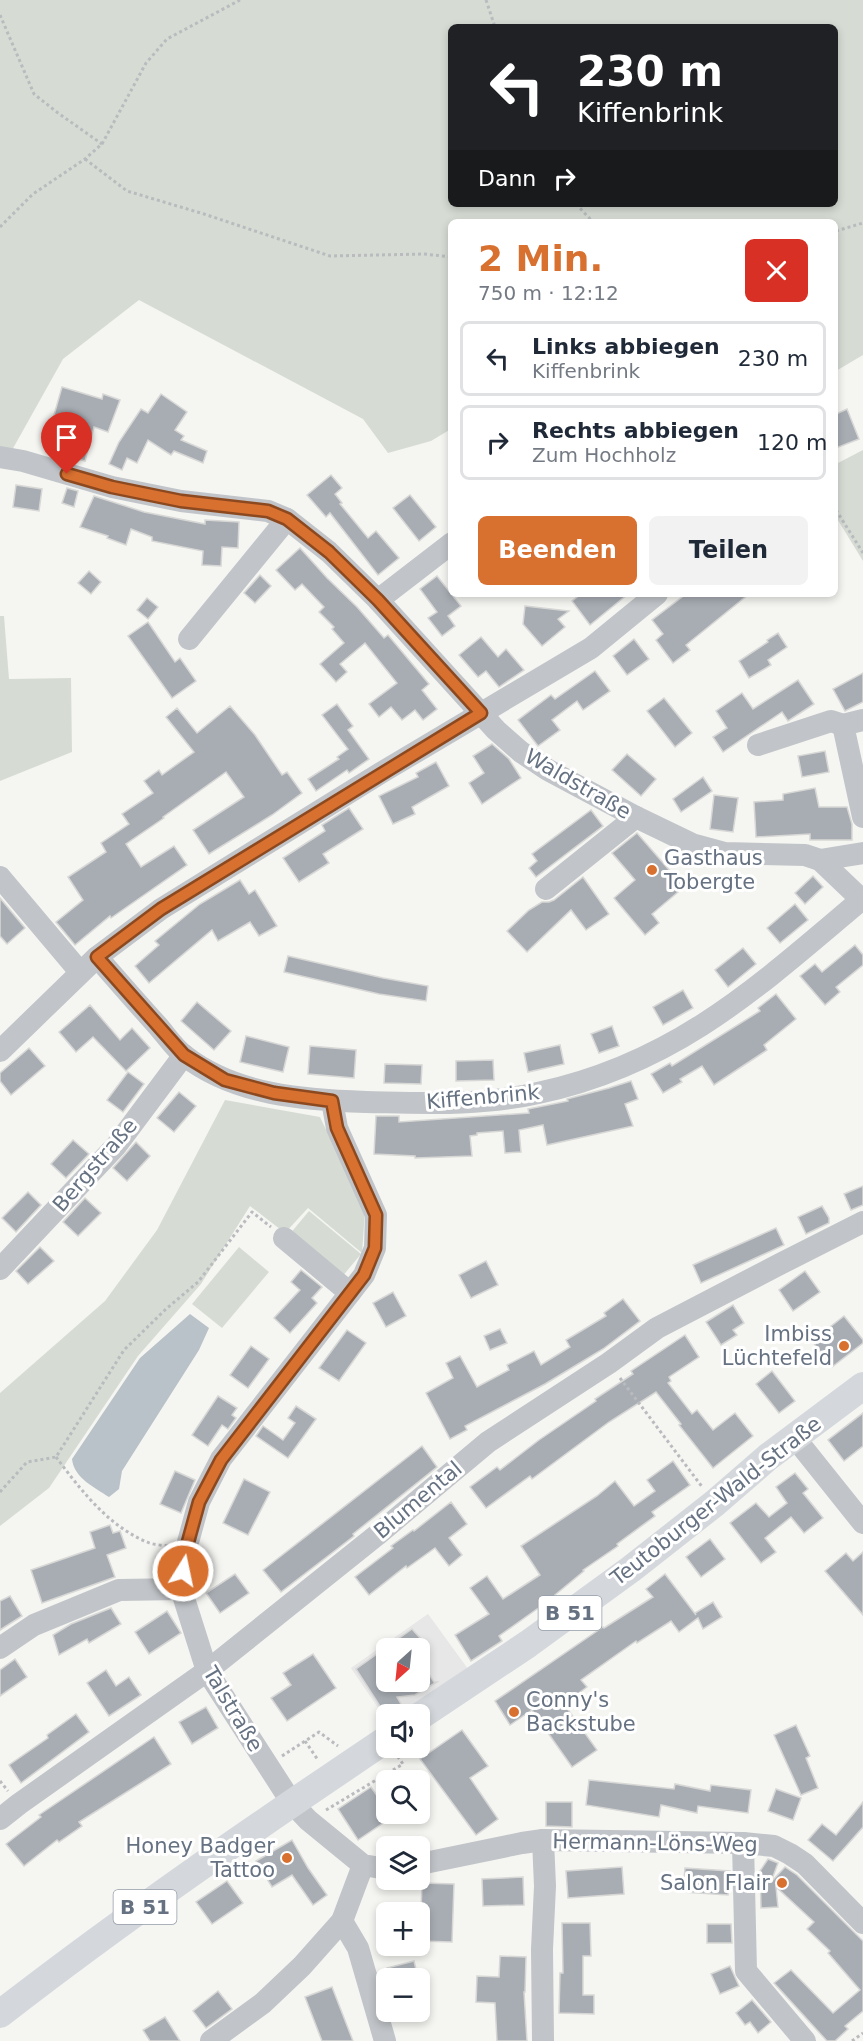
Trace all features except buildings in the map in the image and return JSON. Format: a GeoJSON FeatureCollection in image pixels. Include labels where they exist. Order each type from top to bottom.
{"type":"FeatureCollection","features":[{"type":"Feature","properties":{"kind":"main road","name":"Teutoburger-Wald-Straße"},"geometry":{"type":"LineString","coordinates":[[430,1709],[528,1644],[631,1569],[715,1503],[768,1457],[863,1386]]}},
{"type":"Feature","properties":{"kind":"main road","name":"B 51"},"geometry":{"type":"LineString","coordinates":[[0,2014],[68,1962],[292,1803],[356,1760],[376,1753]]}},
{"type":"Feature","properties":{"kind":"street","name":"Waldstraße"},"geometry":{"type":"LineString","coordinates":[[0,457],[22,461],[112,487],[181,501],[268,511],[287,519],[329,552],[378,600],[496,730],[548,770],[692,844],[726,854],[805,855],[820,860],[863,854]]}},
{"type":"Feature","properties":{"kind":"street"},"geometry":{"type":"LineString","coordinates":[[189,639],[287,519]]}},
{"type":"Feature","properties":{"kind":"street"},"geometry":{"type":"LineString","coordinates":[[378,600],[448,546]]}},
{"type":"Feature","properties":{"kind":"street"},"geometry":{"type":"LineString","coordinates":[[0,1051],[97,957],[161,909],[591,648],[653,597]]}},
{"type":"Feature","properties":{"kind":"street"},"geometry":{"type":"LineString","coordinates":[[758,745],[831,721],[853,723],[863,817]]}},
{"type":"Feature","properties":{"kind":"street"},"geometry":{"type":"LineString","coordinates":[[546,889],[636,817]]}},
{"type":"Feature","properties":{"kind":"street"},"geometry":{"type":"LineString","coordinates":[[820,860],[862,897]]}},
{"type":"Feature","properties":{"kind":"street"},"geometry":{"type":"LineString","coordinates":[[0,877],[80,972]]}},
{"type":"Feature","properties":{"kind":"street","name":"Kiffenbrink"},"geometry":{"type":"LineString","coordinates":[[97,957],[184,1055],[225,1080],[274,1093],[332,1101],[435,1104],[484,1101],[538,1094],[610,1073],[651,1055],[723,1013],[759,986],[862,897]]}},
{"type":"Feature","properties":{"kind":"street","name":"Bergstraße"},"geometry":{"type":"LineString","coordinates":[[0,1269],[116,1146],[184,1055]]}},
{"type":"Feature","properties":{"kind":"street","name":"Talstraße"},"geometry":{"type":"LineString","coordinates":[[292,1803],[207,1671],[181,1589],[186,1549],[199,1502],[221,1460],[364,1275],[375,1248],[376,1215],[337,1128],[332,1101]]}},
{"type":"Feature","properties":{"kind":"street","name":"Blumental"},"geometry":{"type":"LineString","coordinates":[[0,1819],[207,1671],[377,1535],[488,1442],[609,1363],[657,1328],[863,1222]]}},
{"type":"Feature","properties":{"kind":"street"},"geometry":{"type":"LineString","coordinates":[[284,1238],[350,1293]]}},
{"type":"Feature","properties":{"kind":"street"},"geometry":{"type":"LineString","coordinates":[[795,1438],[863,1522]]}},
{"type":"Feature","properties":{"kind":"street"},"geometry":{"type":"LineString","coordinates":[[0,1648],[34,1625],[119,1590],[181,1589]]}},
{"type":"Feature","properties":{"kind":"street"},"geometry":{"type":"LineString","coordinates":[[292,1803],[308,1820],[363,1865],[376,1870]]}},
{"type":"Feature","properties":{"kind":"street"},"geometry":{"type":"LineString","coordinates":[[543,1840],[545,1886],[542,1949],[543,2041]]}},
{"type":"Feature","properties":{"kind":"street","name":"Hermann-Löns-Weg"},"geometry":{"type":"LineString","coordinates":[[430,1862],[543,1840],[774,1845],[798,1859],[820,1878],[863,1923]]}},
{"type":"Feature","properties":{"kind":"street"},"geometry":{"type":"LineString","coordinates":[[743,1843],[746,1971],[805,2041]]}},
{"type":"Feature","properties":{"kind":"street"},"geometry":{"type":"LineString","coordinates":[[211,2041],[263,2003],[302,1966],[342,1921],[363,1865]]}},
{"type":"Feature","properties":{"kind":"street"},"geometry":{"type":"LineString","coordinates":[[342,1921],[358,1948],[385,2041]]}},
{"type":"Feature","properties":{"kind":"path"},"geometry":{"type":"LineString","coordinates":[[0,227],[33,194],[85,159],[102,144],[120,115],[146,63],[167,39],[240,0]]}},
{"type":"Feature","properties":{"kind":"path"},"geometry":{"type":"LineString","coordinates":[[486,0],[494,24]]}},
{"type":"Feature","properties":{"kind":"path"},"geometry":{"type":"LineString","coordinates":[[0,15],[34,93],[102,144]]}},
{"type":"Feature","properties":{"kind":"path"},"geometry":{"type":"LineString","coordinates":[[85,159],[127,191],[330,256],[424,254],[448,257]]}},
{"type":"Feature","properties":{"kind":"path"},"geometry":{"type":"LineString","coordinates":[[579,207],[590,219]]}},
{"type":"Feature","properties":{"kind":"path"},"geometry":{"type":"LineString","coordinates":[[838,230],[863,223]]}},
{"type":"Feature","properties":{"kind":"path"},"geometry":{"type":"LineString","coordinates":[[838,513],[863,552]]}},
{"type":"Feature","properties":{"kind":"path"},"geometry":{"type":"LineString","coordinates":[[0,1491],[27,1462],[56,1457],[124,1350],[165,1309],[198,1282],[252,1212],[284,1238]]}},
{"type":"Feature","properties":{"kind":"path"},"geometry":{"type":"LineString","coordinates":[[609,1363],[715,1503]]}},
{"type":"Feature","properties":{"kind":"path"},"geometry":{"type":"LineString","coordinates":[[56,1457],[82,1491],[124,1529],[148,1543],[186,1549]]}},
{"type":"Feature","properties":{"kind":"path"},"geometry":{"type":"LineString","coordinates":[[267,1765],[319,1732],[356,1760]]}},
{"type":"Feature","properties":{"kind":"path"},"geometry":{"type":"LineString","coordinates":[[305,1741],[318,1760]]}},
{"type":"Feature","properties":{"kind":"path"},"geometry":{"type":"LineString","coordinates":[[322,1812],[403,1764],[399,1758]]}},
{"type":"Feature","properties":{"kind":"path"},"geometry":{"type":"LineString","coordinates":[[852,2041],[863,2033]]}},
{"type":"Feature","properties":{"kind":"shaded area"},"geometry":{"type":"Polygon","coordinates":[[[0,0],[863,0],[863,355],[838,370],[838,219],[448,219],[448,431],[431,441],[388,453],[363,419],[139,300],[63,359],[11,452],[0,450],[0,0]]]}},
{"type":"Feature","properties":{"kind":"shaded area"},"geometry":{"type":"Polygon","coordinates":[[[863,450],[863,561],[838,520],[838,463],[863,450]]]}},
{"type":"Feature","properties":{"kind":"shaded area"},"geometry":{"type":"Polygon","coordinates":[[[0,616],[4,616],[9,679],[71,678],[72,752],[0,781],[0,616]]]}},
{"type":"Feature","properties":{"kind":"shaded area"},"geometry":{"type":"Polygon","coordinates":[[[225,1100],[320,1117],[365,1211],[362,1253],[308,1208],[285,1233],[250,1206],[201,1284],[138,1356],[49,1488],[0,1526],[0,1393],[105,1301],[157,1230],[225,1100]]]}},
{"type":"Feature","properties":{"kind":"shaded area"},"geometry":{"type":"Polygon","coordinates":[[[309,1211],[361,1254],[341,1278],[289,1235],[309,1211]]]}},
{"type":"Feature","properties":{"kind":"shaded area"},"geometry":{"type":"Polygon","coordinates":[[[239,1247],[269,1272],[222,1328],[192,1304],[239,1247]]]}},
{"type":"Feature","properties":{"kind":"shaded area"},"geometry":{"type":"Polygon","coordinates":[[[190,1314],[209,1328],[199,1350],[122,1471],[119,1489],[109,1497],[81,1477],[72,1459],[140,1358],[190,1314]]]}},
{"type":"Feature","properties":{"kind":"shaded area"},"geometry":{"type":"Polygon","coordinates":[[[428,1614],[468,1669],[415,1704],[376,1705],[351,1668],[376,1650],[376,1692],[430,1692],[430,1638],[394,1638],[428,1614]]]}},
{"type":"Feature","properties":{"kind":"place","name":"Gasthaus Tobergte"},"geometry":{"type":"Point","coordinates":[652,870]}},
{"type":"Feature","properties":{"kind":"place","name":"Imbiss Lüchtefeld"},"geometry":{"type":"Point","coordinates":[844,1346]}},
{"type":"Feature","properties":{"kind":"place","name":"Conny's Backstube"},"geometry":{"type":"Point","coordinates":[514,1712]}},
{"type":"Feature","properties":{"kind":"place","name":"Honey Badger Tattoo"},"geometry":{"type":"Point","coordinates":[287,1858]}},
{"type":"Feature","properties":{"kind":"place","name":"Salon Flair"},"geometry":{"type":"Point","coordinates":[782,1883]}},
{"type":"Feature","properties":{"kind":"route"},"geometry":{"type":"LineString","coordinates":[[67,474],[112,487],[181,501],[268,511],[287,519],[329,552],[378,600],[481,713],[161,909],[97,957],[184,1055],[225,1080],[274,1093],[332,1101],[337,1128],[376,1215],[375,1248],[364,1275],[221,1460],[199,1502],[185,1553],[183,1571]]}}]}
